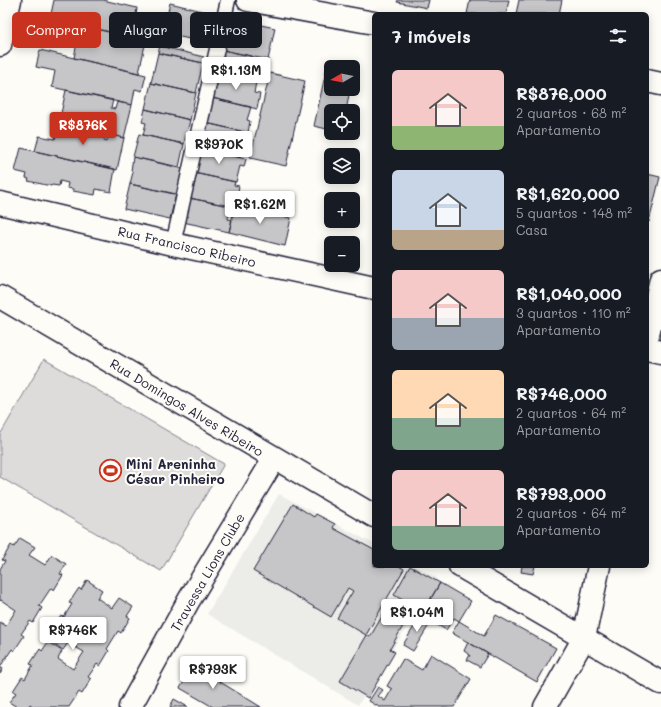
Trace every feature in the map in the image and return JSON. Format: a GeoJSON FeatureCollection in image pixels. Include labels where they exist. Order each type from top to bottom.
{"type":"FeatureCollection","features":[{"type":"Feature","properties":{"kind":"street"},"geometry":{"type":"LineString","coordinates":[[0,45],[10,0]]}},
{"type":"Feature","properties":{"kind":"street"},"geometry":{"type":"LineString","coordinates":[[248,0],[372,23]]}},
{"type":"Feature","properties":{"kind":"street"},"geometry":{"type":"LineString","coordinates":[[649,81],[661,84]]}},
{"type":"Feature","properties":{"kind":"street","name":"Rua Francisco Ribeiro"},"geometry":{"type":"LineString","coordinates":[[0,203],[173,244],[372,288]]}},
{"type":"Feature","properties":{"kind":"street"},"geometry":{"type":"LineString","coordinates":[[649,330],[661,279]]}},
{"type":"Feature","properties":{"kind":"street","name":"Rua Domingos Alves Ribeiro"},"geometry":{"type":"LineString","coordinates":[[0,297],[274,459],[372,515]]}},
{"type":"Feature","properties":{"kind":"street"},"geometry":{"type":"LineString","coordinates":[[649,349],[661,352]]}},
{"type":"Feature","properties":{"kind":"street","name":"Travessa Lions Clube"},"geometry":{"type":"LineString","coordinates":[[130,707],[189,600],[274,459]]}},
{"type":"Feature","properties":{"kind":"street"},"geometry":{"type":"LineString","coordinates":[[463,568],[661,683]]}},
{"type":"Feature","properties":{"kind":"street"},"geometry":{"type":"LineString","coordinates":[[545,707],[584,638],[599,568]]}},
{"type":"Feature","properties":{"kind":"lane"},"geometry":{"type":"LineString","coordinates":[[173,244],[228,0]]}},
{"type":"Feature","properties":{"kind":"shaded area","name":"Mini Areninha César Pinheiro"},"geometry":{"type":"Polygon","coordinates":[[[44,359],[224,464],[161,571],[0,477],[0,435],[44,359]]]}},
{"type":"Feature","properties":{"kind":"shaded area"},"geometry":{"type":"Polygon","coordinates":[[[279,494],[372,543],[372,568],[419,568],[437,578],[358,705],[207,614],[279,494]]]}},
{"type":"Feature","properties":{"kind":"building"},"geometry":{"type":"Polygon","coordinates":[[[54,0],[103,0],[137,8],[136,12],[109,12],[109,32],[101,30],[101,12],[51,12],[54,0]]]}},
{"type":"Feature","properties":{"kind":"building"},"geometry":{"type":"Polygon","coordinates":[[[398,0],[429,0],[427,8],[397,2],[398,0]]]}},
{"type":"Feature","properties":{"kind":"building"},"geometry":{"type":"Polygon","coordinates":[[[470,0],[509,0],[506,12],[467,12],[470,0]]]}},
{"type":"Feature","properties":{"kind":"building"},"geometry":{"type":"Polygon","coordinates":[[[519,0],[562,0],[559,12],[516,12],[519,0]]]}},
{"type":"Feature","properties":{"kind":"building"},"geometry":{"type":"Polygon","coordinates":[[[170,3],[206,12],[190,12],[190,39],[182,37],[182,12],[168,12],[170,3]]]}},
{"type":"Feature","properties":{"kind":"building"},"geometry":{"type":"Polygon","coordinates":[[[262,25],[275,28],[268,60],[223,50],[223,48],[262,48],[262,25]]]}},
{"type":"Feature","properties":{"kind":"building"},"geometry":{"type":"Polygon","coordinates":[[[101,30],[109,32],[109,48],[144,48],[139,73],[74,58],[76,48],[101,48],[101,30]]]}},
{"type":"Feature","properties":{"kind":"building"},"geometry":{"type":"Polygon","coordinates":[[[159,48],[168,48],[204,57],[203,63],[158,53],[159,48]]]}},
{"type":"Feature","properties":{"kind":"building"},"geometry":{"type":"Polygon","coordinates":[[[40,50],[146,75],[142,91],[135,89],[132,105],[52,87],[55,71],[36,67],[40,50]]]}},
{"type":"Feature","properties":{"kind":"building"},"geometry":{"type":"Polygon","coordinates":[[[223,50],[251,56],[247,79],[218,72],[223,50]]]}},
{"type":"Feature","properties":{"kind":"building"},"geometry":{"type":"Polygon","coordinates":[[[158,53],[203,63],[196,93],[151,83],[158,53]]]}},
{"type":"Feature","properties":{"kind":"building"},"geometry":{"type":"Polygon","coordinates":[[[218,72],[256,82],[254,93],[260,94],[257,109],[212,98],[218,72]]]}},
{"type":"Feature","properties":{"kind":"building"},"geometry":{"type":"Polygon","coordinates":[[[270,73],[305,81],[286,166],[250,158],[270,73]]]}},
{"type":"Feature","properties":{"kind":"building"},"geometry":{"type":"Polygon","coordinates":[[[324,80],[324,96],[349,96],[347,104],[324,104],[324,128],[314,126],[324,80]]]}},
{"type":"Feature","properties":{"kind":"building"},"geometry":{"type":"Polygon","coordinates":[[[151,83],[196,93],[190,120],[145,109],[151,83]]]}},
{"type":"Feature","properties":{"kind":"building"},"geometry":{"type":"Polygon","coordinates":[[[66,90],[113,100],[111,108],[115,109],[117,102],[132,105],[124,138],[59,123],[66,90]]]}},
{"type":"Feature","properties":{"kind":"building"},"geometry":{"type":"Polygon","coordinates":[[[212,98],[251,107],[247,120],[250,121],[248,133],[206,123],[212,98]]]}},
{"type":"Feature","properties":{"kind":"building"},"geometry":{"type":"Polygon","coordinates":[[[145,109],[190,120],[184,144],[143,135],[146,123],[142,122],[145,109]]]}},
{"type":"Feature","properties":{"kind":"building"},"geometry":{"type":"Polygon","coordinates":[[[59,123],[105,134],[104,140],[107,141],[108,134],[124,138],[117,170],[35,151],[39,136],[55,139],[59,123]]]}},
{"type":"Feature","properties":{"kind":"building"},"geometry":{"type":"Polygon","coordinates":[[[206,123],[241,131],[239,141],[244,142],[240,157],[200,149],[206,123]]]}},
{"type":"Feature","properties":{"kind":"building"},"geometry":{"type":"Polygon","coordinates":[[[139,134],[184,144],[179,167],[133,157],[139,134]]]}},
{"type":"Feature","properties":{"kind":"building"},"geometry":{"type":"Polygon","coordinates":[[[21,148],[115,169],[111,192],[96,189],[95,195],[73,191],[73,189],[67,188],[68,183],[60,181],[59,186],[51,186],[28,181],[29,179],[26,178],[27,174],[15,171],[21,148]]]}},
{"type":"Feature","properties":{"kind":"building"},"geometry":{"type":"Polygon","coordinates":[[[200,149],[246,159],[244,167],[240,166],[236,182],[194,173],[200,149]]]}},
{"type":"Feature","properties":{"kind":"building"},"geometry":{"type":"Polygon","coordinates":[[[133,157],[184,169],[178,195],[130,184],[133,172],[131,171],[133,157]]]}},
{"type":"Feature","properties":{"kind":"building"},"geometry":{"type":"Polygon","coordinates":[[[194,173],[235,182],[234,185],[239,186],[235,207],[189,198],[194,173]]]}},
{"type":"Feature","properties":{"kind":"building"},"geometry":{"type":"Polygon","coordinates":[[[649,174],[660,177],[649,222],[649,174]]]}},
{"type":"Feature","properties":{"kind":"building"},"geometry":{"type":"Polygon","coordinates":[[[130,184],[176,194],[170,219],[124,209],[130,184]]]}},
{"type":"Feature","properties":{"kind":"building"},"geometry":{"type":"Polygon","coordinates":[[[189,198],[230,206],[228,219],[232,220],[229,232],[183,222],[189,198]]]}},
{"type":"Feature","properties":{"kind":"building"},"geometry":{"type":"Polygon","coordinates":[[[235,205],[291,218],[285,246],[229,232],[235,205]]]}},
{"type":"Feature","properties":{"kind":"building"},"geometry":{"type":"Polygon","coordinates":[[[293,504],[314,517],[316,514],[335,524],[333,528],[372,549],[372,568],[404,569],[366,635],[337,618],[353,591],[348,588],[331,617],[253,571],[293,504]]]}},
{"type":"Feature","properties":{"kind":"building"},"geometry":{"type":"Polygon","coordinates":[[[20,538],[35,547],[29,555],[45,565],[52,555],[66,564],[60,574],[63,575],[54,590],[51,588],[39,606],[42,608],[33,623],[30,621],[21,634],[24,636],[14,651],[12,649],[0,667],[0,622],[6,626],[16,610],[1,600],[0,601],[0,569],[5,561],[2,560],[11,545],[14,547],[20,538]]]}},
{"type":"Feature","properties":{"kind":"building"},"geometry":{"type":"Polygon","coordinates":[[[409,568],[414,568],[440,583],[423,612],[394,595],[409,568]]]}},
{"type":"Feature","properties":{"kind":"building"},"geometry":{"type":"Polygon","coordinates":[[[522,568],[534,568],[533,574],[521,572],[522,568]]]}},
{"type":"Feature","properties":{"kind":"building"},"geometry":{"type":"Polygon","coordinates":[[[87,580],[102,590],[97,598],[112,608],[119,598],[133,607],[127,616],[130,618],[121,633],[118,631],[107,649],[109,651],[100,666],[97,664],[88,677],[91,679],[82,694],[79,692],[69,707],[34,707],[30,704],[28,707],[17,707],[9,702],[16,693],[13,691],[22,677],[25,679],[33,665],[30,664],[40,649],[42,651],[48,642],[62,651],[58,659],[73,669],[84,652],[68,643],[63,650],[49,641],[55,632],[51,630],[61,616],[64,617],[72,604],[69,603],[79,588],[81,590],[87,580]]]}},
{"type":"Feature","properties":{"kind":"building"},"geometry":{"type":"Polygon","coordinates":[[[440,583],[471,601],[459,621],[454,618],[446,630],[421,615],[440,583]]]}},
{"type":"Feature","properties":{"kind":"building"},"geometry":{"type":"Polygon","coordinates":[[[384,613],[401,623],[400,625],[403,626],[390,649],[395,652],[368,698],[340,681],[367,635],[370,637],[384,613]]]}},
{"type":"Feature","properties":{"kind":"building"},"geometry":{"type":"Polygon","coordinates":[[[421,615],[431,622],[413,651],[403,645],[421,615]]]}},
{"type":"Feature","properties":{"kind":"building"},"geometry":{"type":"Polygon","coordinates":[[[496,615],[556,648],[537,682],[452,633],[459,621],[484,636],[496,615]]]}},
{"type":"Feature","properties":{"kind":"building"},"geometry":{"type":"Polygon","coordinates":[[[468,642],[488,654],[480,667],[467,660],[470,655],[464,651],[468,642]]]}},
{"type":"Feature","properties":{"kind":"building"},"geometry":{"type":"Polygon","coordinates":[[[431,654],[471,679],[454,707],[379,707],[369,701],[378,687],[383,690],[378,696],[385,701],[392,689],[387,686],[403,659],[422,670],[431,654]]]}},
{"type":"Feature","properties":{"kind":"building"},"geometry":{"type":"Polygon","coordinates":[[[189,663],[261,707],[213,707],[180,688],[187,677],[183,674],[189,663]]]}},
{"type":"Feature","properties":{"kind":"building"},"geometry":{"type":"Polygon","coordinates":[[[0,667],[3,669],[0,674],[0,667]]]}},
{"type":"Feature","properties":{"kind":"building"},"geometry":{"type":"Polygon","coordinates":[[[174,699],[188,707],[170,707],[174,699]]]}},
{"type":"Feature","properties":{"kind":"place","name":"Mini Areninha César Pinheiro"},"geometry":{"type":"Point","coordinates":[110,470]}}]}
